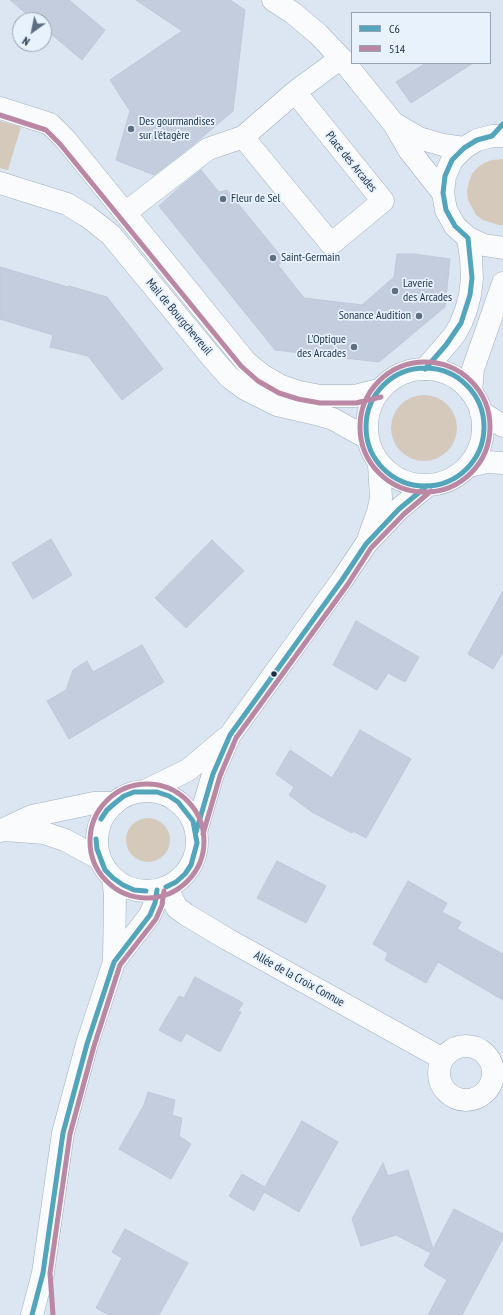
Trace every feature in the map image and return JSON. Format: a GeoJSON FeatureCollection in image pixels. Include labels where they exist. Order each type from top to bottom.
{"type":"FeatureCollection","features":[{"type":"Feature","properties":{"kind":"main road"},"geometry":{"type":"LineString","coordinates":[[273,0],[293,13],[318,34],[341,58],[394,124],[409,150],[443,193]]}},
{"type":"Feature","properties":{"kind":"main road"},"geometry":{"type":"LineString","coordinates":[[125,213],[208,149],[243,137],[296,92],[341,58]]}},
{"type":"Feature","properties":{"kind":"main road","name":"Place des Arcades"},"geometry":{"type":"LineString","coordinates":[[243,137],[331,244],[383,201],[296,92]]}},
{"type":"Feature","properties":{"kind":"main road","name":"Mail de Bourgchevreuil"},"geometry":{"type":"LineString","coordinates":[[0,108],[50,124],[65,139],[246,362],[262,375],[281,386],[299,392],[321,396],[355,396],[379,390]]}},
{"type":"Feature","properties":{"kind":"main road"},"geometry":{"type":"LineString","coordinates":[[394,124],[419,138],[443,145],[464,148]]}},
{"type":"Feature","properties":{"kind":"main road"},"geometry":{"type":"LineString","coordinates":[[499,132],[477,140],[464,148],[452,160],[445,176],[443,193],[446,210],[455,226],[468,238],[484,245],[503,248]]}},
{"type":"Feature","properties":{"kind":"main road","name":"Mail de Bourgchevreuil"},"geometry":{"type":"LineString","coordinates":[[0,183],[67,204],[87,216],[111,235],[214,360],[229,377],[245,389],[277,405],[333,419],[367,438]]}},
{"type":"Feature","properties":{"kind":"main road"},"geometry":{"type":"LineString","coordinates":[[425,369],[455,334],[466,310],[472,278],[468,238]]}},
{"type":"Feature","properties":{"kind":"main road"},"geometry":{"type":"LineString","coordinates":[[471,392],[473,369],[503,283]]}},
{"type":"Feature","properties":{"kind":"main road"},"geometry":{"type":"LineString","coordinates":[[412,370],[438,370],[462,382],[477,402],[481,412],[483,426],[482,441],[477,454],[469,466],[450,480],[427,486],[413,485],[400,481],[389,474],[379,464],[372,452],[367,438],[366,425],[368,413],[372,400],[379,390],[388,381],[399,374],[412,370]]}},
{"type":"Feature","properties":{"kind":"main road"},"geometry":{"type":"LineString","coordinates":[[481,412],[503,426]]}},
{"type":"Feature","properties":{"kind":"main road"},"geometry":{"type":"LineString","coordinates":[[469,466],[487,462],[503,463]]}},
{"type":"Feature","properties":{"kind":"main road"},"geometry":{"type":"LineString","coordinates":[[366,544],[378,512],[381,498],[379,464]]}},
{"type":"Feature","properties":{"kind":"main road"},"geometry":{"type":"LineString","coordinates":[[196,832],[213,774],[230,735],[342,580],[366,544],[400,509],[427,486]]}},
{"type":"Feature","properties":{"kind":"main road"},"geometry":{"type":"LineString","coordinates":[[145,791],[188,770],[230,735]]}},
{"type":"Feature","properties":{"kind":"main road"},"geometry":{"type":"LineString","coordinates":[[145,791],[157,792],[178,802],[192,821],[196,832],[197,844],[191,865],[180,878],[162,889],[146,891],[134,890],[113,878],[105,870],[97,849],[98,829],[101,819],[107,810],[124,796],[134,792],[145,791]]}},
{"type":"Feature","properties":{"kind":"main road"},"geometry":{"type":"LineString","coordinates":[[1,830],[32,816],[94,803],[114,803]]}},
{"type":"Feature","properties":{"kind":"main road"},"geometry":{"type":"LineString","coordinates":[[1,830],[44,833],[65,840],[100,859]]}},
{"type":"Feature","properties":{"kind":"main road"},"geometry":{"type":"LineString","coordinates":[[32,1315],[42,1273],[63,1133],[88,1044],[114,962],[115,895],[113,878]]}},
{"type":"Feature","properties":{"kind":"main road"},"geometry":{"type":"LineString","coordinates":[[114,962],[150,915],[162,889]]}},
{"type":"Feature","properties":{"kind":"main road","name":"Allée de la Croix Connue"},"geometry":{"type":"LineString","coordinates":[[162,889],[177,908],[187,915],[227,939],[443,1059]]}},
{"type":"Feature","properties":{"kind":"main road"},"geometry":{"type":"LineString","coordinates":[[42,1273],[46,1315]]}},
{"type":"Feature","properties":{"kind":"shaded area"},"geometry":{"type":"Polygon","coordinates":[[[0,121],[21,127],[8,170],[0,168],[0,121]]]}},
{"type":"Feature","properties":{"kind":"shaded area"},"geometry":{"type":"Polygon","coordinates":[[[503,159],[503,225],[499,225],[483,220],[476,215],[468,200],[467,191],[472,174],[477,168],[492,160],[503,159]]]}},
{"type":"Feature","properties":{"kind":"shaded area"},"geometry":{"type":"Polygon","coordinates":[[[418,395],[430,395],[442,400],[452,410],[457,422],[455,441],[442,456],[430,461],[418,461],[406,456],[396,446],[391,434],[391,422],[396,410],[406,400],[418,395]]]}},
{"type":"Feature","properties":{"kind":"shaded area"},"geometry":{"type":"Polygon","coordinates":[[[148,818],[160,822],[166,828],[170,840],[166,852],[160,858],[148,862],[136,858],[130,852],[126,840],[130,828],[136,822],[148,818]]]}},
{"type":"Feature","properties":{"kind":"building"},"geometry":{"type":"Polygon","coordinates":[[[10,0],[69,0],[105,30],[82,60],[52,35],[52,12],[24,12],[10,0]]]}},
{"type":"Feature","properties":{"kind":"building"},"geometry":{"type":"Polygon","coordinates":[[[136,0],[230,0],[245,10],[233,111],[193,145],[154,175],[116,160],[130,111],[110,80],[182,31],[136,0]]]}},
{"type":"Feature","properties":{"kind":"building"},"geometry":{"type":"Polygon","coordinates":[[[424,64],[471,64],[411,103],[396,82],[424,64]]]}},
{"type":"Feature","properties":{"kind":"building"},"geometry":{"type":"Polygon","coordinates":[[[201,170],[219,192],[227,190],[284,260],[278,265],[304,298],[362,305],[394,277],[397,254],[414,254],[450,259],[445,307],[379,362],[275,350],[159,206],[201,170]]]}},
{"type":"Feature","properties":{"kind":"building"},"geometry":{"type":"Polygon","coordinates":[[[0,267],[107,297],[163,369],[122,400],[88,356],[50,347],[53,335],[0,319],[0,267]]]}},
{"type":"Feature","properties":{"kind":"building"},"geometry":{"type":"Polygon","coordinates":[[[51,539],[72,575],[33,599],[12,563],[51,539]]]}},
{"type":"Feature","properties":{"kind":"building"},"geometry":{"type":"Polygon","coordinates":[[[212,540],[244,571],[186,628],[155,598],[212,540]]]}},
{"type":"Feature","properties":{"kind":"building"},"geometry":{"type":"Polygon","coordinates":[[[503,591],[503,652],[493,669],[468,654],[503,591]]]}},
{"type":"Feature","properties":{"kind":"building"},"geometry":{"type":"Polygon","coordinates":[[[356,621],[419,657],[405,682],[388,673],[377,690],[333,665],[356,621]]]}},
{"type":"Feature","properties":{"kind":"building"},"geometry":{"type":"Polygon","coordinates":[[[142,645],[164,682],[69,739],[47,701],[66,690],[73,670],[87,661],[93,672],[142,645]]]}},
{"type":"Feature","properties":{"kind":"building"},"geometry":{"type":"Polygon","coordinates":[[[360,730],[411,759],[366,838],[353,831],[352,833],[312,812],[289,795],[294,787],[276,774],[290,750],[332,778],[360,730]]]}},
{"type":"Feature","properties":{"kind":"building"},"geometry":{"type":"Polygon","coordinates":[[[277,861],[326,886],[306,923],[257,898],[277,861]]]}},
{"type":"Feature","properties":{"kind":"building"},"geometry":{"type":"Polygon","coordinates":[[[408,881],[447,903],[442,912],[461,922],[457,929],[503,954],[503,1000],[438,962],[426,983],[385,960],[388,953],[373,944],[408,881]]]}},
{"type":"Feature","properties":{"kind":"building"},"geometry":{"type":"Polygon","coordinates":[[[195,977],[243,1003],[238,1011],[241,1012],[220,1052],[186,1033],[181,1042],[159,1030],[179,996],[184,998],[195,977]]]}},
{"type":"Feature","properties":{"kind":"building"},"geometry":{"type":"Polygon","coordinates":[[[148,1092],[175,1100],[172,1115],[182,1118],[179,1136],[191,1144],[171,1179],[119,1149],[144,1105],[148,1092]]]}},
{"type":"Feature","properties":{"kind":"building"},"geometry":{"type":"Polygon","coordinates":[[[302,1121],[338,1142],[299,1212],[264,1192],[254,1211],[229,1196],[242,1174],[265,1187],[302,1121]]]}},
{"type":"Feature","properties":{"kind":"building"},"geometry":{"type":"Polygon","coordinates":[[[383,1163],[388,1176],[408,1170],[433,1249],[454,1209],[503,1234],[503,1238],[462,1315],[428,1315],[447,1280],[424,1266],[431,1253],[396,1235],[361,1246],[352,1219],[383,1163]]]}},
{"type":"Feature","properties":{"kind":"building"},"geometry":{"type":"Polygon","coordinates":[[[125,1229],[188,1263],[159,1315],[109,1315],[96,1308],[122,1258],[112,1252],[125,1229]]]}},
{"type":"Feature","properties":{"kind":"transit line","name":"514"},"geometry":{"type":"LineString","coordinates":[[0,115],[46,130],[60,144],[241,366],[258,381],[279,393],[298,399],[320,403],[356,403],[381,397]]}},
{"type":"Feature","properties":{"kind":"transit line","name":"C6"},"geometry":{"type":"LineString","coordinates":[[425,369],[446,345],[461,323],[470,295],[472,278],[468,238],[455,226],[446,210],[443,193],[445,176],[452,160],[464,148],[477,140],[492,136],[503,124]]}},
{"type":"Feature","properties":{"kind":"transit line","name":"514"},"geometry":{"type":"LineString","coordinates":[[431,362],[444,364],[456,369],[467,376],[476,385],[488,408],[490,427],[488,446],[483,458],[476,469],[467,478],[444,490],[419,492],[406,490],[394,485],[383,478],[374,469],[362,446],[360,421],[362,408],[367,396],[374,385],[383,376],[406,364],[431,362]]}},
{"type":"Feature","properties":{"kind":"transit line","name":"C6"},"geometry":{"type":"LineString","coordinates":[[425,368],[447,373],[458,378],[474,394],[479,405],[484,427],[479,449],[474,460],[458,476],[447,481],[425,486],[403,481],[392,476],[376,460],[371,449],[366,427],[371,405],[376,394],[392,378],[403,373],[425,368]]}},
{"type":"Feature","properties":{"kind":"transit line","name":"C6"},"geometry":{"type":"LineString","coordinates":[[196,832],[213,774],[230,735],[342,580],[366,544],[399,509],[427,486]]}},
{"type":"Feature","properties":{"kind":"transit line","name":"514"},"geometry":{"type":"LineString","coordinates":[[203,834],[220,776],[236,738],[348,584],[371,548],[404,514],[431,491]]}},
{"type":"Feature","properties":{"kind":"transit line","name":"514"},"geometry":{"type":"LineString","coordinates":[[147,784],[169,788],[187,801],[200,819],[204,841],[200,863],[187,881],[169,894],[147,898],[125,894],[107,881],[94,863],[90,841],[94,819],[107,801],[125,788],[147,784]]}},
{"type":"Feature","properties":{"kind":"transit line","name":"C6"},"geometry":{"type":"LineString","coordinates":[[101,819],[107,810],[115,803],[124,796],[134,792],[157,792],[169,796],[178,802],[193,821],[197,843],[191,865],[185,874],[176,882],[166,887]]}},
{"type":"Feature","properties":{"kind":"transit line","name":"C6"},"geometry":{"type":"LineString","coordinates":[[96,839],[97,849],[105,870],[123,885],[134,890],[146,891]]}},
{"type":"Feature","properties":{"kind":"transit line","name":"C6"},"geometry":{"type":"LineString","coordinates":[[32,1315],[43,1273],[63,1133],[87,1044],[114,962],[150,915],[155,903],[157,890]]}},
{"type":"Feature","properties":{"kind":"transit line","name":"514"},"geometry":{"type":"LineString","coordinates":[[53,1315],[50,1273],[70,1134],[94,1046],[120,965],[156,919],[162,905],[164,891]]}},
{"type":"Feature","properties":{"kind":"place","name":"Des gourmandises sur l'étagère"},"geometry":{"type":"Point","coordinates":[131,129]}},
{"type":"Feature","properties":{"kind":"place","name":"Fleur de Sel"},"geometry":{"type":"Point","coordinates":[223,199]}},
{"type":"Feature","properties":{"kind":"place","name":"Saint-Germain"},"geometry":{"type":"Point","coordinates":[273,258]}},
{"type":"Feature","properties":{"kind":"place","name":"Laverie des Arcades"},"geometry":{"type":"Point","coordinates":[395,291]}},
{"type":"Feature","properties":{"kind":"place","name":"Sonance Audition"},"geometry":{"type":"Point","coordinates":[419,316]}},
{"type":"Feature","properties":{"kind":"place","name":"L'Optique des Arcades"},"geometry":{"type":"Point","coordinates":[354,347]}}]}
